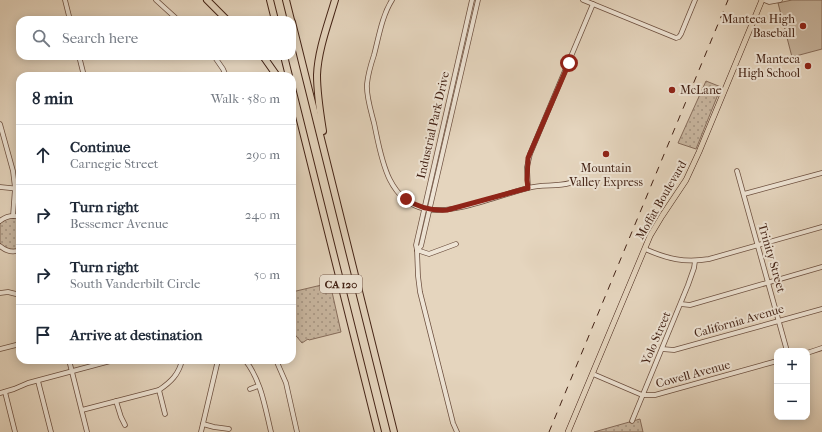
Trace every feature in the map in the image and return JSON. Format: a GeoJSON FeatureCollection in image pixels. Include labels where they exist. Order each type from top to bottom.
{"type":"FeatureCollection","features":[{"type":"Feature","properties":{"kind":"highway"},"geometry":{"type":"LineString","coordinates":[[207,0],[223,16]]}},
{"type":"Feature","properties":{"kind":"highway"},"geometry":{"type":"LineString","coordinates":[[270,0],[274,16]]}},
{"type":"Feature","properties":{"kind":"highway","name":"CA 120"},"geometry":{"type":"LineString","coordinates":[[286,0],[291,16]]}},
{"type":"Feature","properties":{"kind":"highway"},"geometry":{"type":"LineString","coordinates":[[325,154],[325,142],[318,102],[317,74],[319,59],[335,0]]}},
{"type":"Feature","properties":{"kind":"highway","name":"CA 120"},"geometry":{"type":"LineString","coordinates":[[296,37],[394,432]]}},
{"type":"Feature","properties":{"kind":"highway"},"geometry":{"type":"LineString","coordinates":[[266,60],[274,72]]}},
{"type":"Feature","properties":{"kind":"highway"},"geometry":{"type":"LineString","coordinates":[[285,60],[288,72]]}},
{"type":"Feature","properties":{"kind":"highway","name":"CA 120"},"geometry":{"type":"LineString","coordinates":[[296,104],[378,432]]}},
{"type":"Feature","properties":{"kind":"highway"},"geometry":{"type":"LineString","coordinates":[[296,119],[304,136]]}},
{"type":"Feature","properties":{"kind":"main road","name":"Moffat Boulevard"},"geometry":{"type":"LineString","coordinates":[[568,432],[645,248],[662,216],[686,180],[763,0]]}},
{"type":"Feature","properties":{"kind":"street"},"geometry":{"type":"LineString","coordinates":[[65,0],[69,16]]}},
{"type":"Feature","properties":{"kind":"street"},"geometry":{"type":"LineString","coordinates":[[156,0],[174,16]]}},
{"type":"Feature","properties":{"kind":"street"},"geometry":{"type":"LineString","coordinates":[[392,0],[383,20],[368,76],[367,91],[388,176],[401,195],[412,203],[430,210],[441,210],[450,209],[528,188],[570,184]]}},
{"type":"Feature","properties":{"kind":"street","name":"Industrial Park Drive"},"geometry":{"type":"LineString","coordinates":[[457,432],[453,423],[420,292],[416,245],[472,0]]}},
{"type":"Feature","properties":{"kind":"street","name":"Industrial Park Drive"},"geometry":{"type":"LineString","coordinates":[[417,250],[421,246],[430,210],[478,0]]}},
{"type":"Feature","properties":{"kind":"street"},"geometry":{"type":"LineString","coordinates":[[583,0],[676,38],[679,37],[695,0]]}},
{"type":"Feature","properties":{"kind":"street"},"geometry":{"type":"LineString","coordinates":[[763,0],[769,2],[780,0]]}},
{"type":"Feature","properties":{"kind":"street"},"geometry":{"type":"LineString","coordinates":[[528,188],[527,167],[529,156],[590,2]]}},
{"type":"Feature","properties":{"kind":"street"},"geometry":{"type":"LineString","coordinates":[[466,24],[472,26]]}},
{"type":"Feature","properties":{"kind":"street"},"geometry":{"type":"LineString","coordinates":[[460,50],[466,52]]}},
{"type":"Feature","properties":{"kind":"street"},"geometry":{"type":"LineString","coordinates":[[80,60],[83,72]]}},
{"type":"Feature","properties":{"kind":"street"},"geometry":{"type":"LineString","coordinates":[[217,60],[224,72]]}},
{"type":"Feature","properties":{"kind":"street"},"geometry":{"type":"LineString","coordinates":[[0,124],[2,141],[13,171],[15,188],[13,216]]}},
{"type":"Feature","properties":{"kind":"street","name":"Trinity Street"},"geometry":{"type":"LineString","coordinates":[[737,171],[786,348]]}},
{"type":"Feature","properties":{"kind":"street"},"geometry":{"type":"LineString","coordinates":[[744,194],[822,173]]}},
{"type":"Feature","properties":{"kind":"street"},"geometry":{"type":"LineString","coordinates":[[0,187],[15,188]]}},
{"type":"Feature","properties":{"kind":"street"},"geometry":{"type":"LineString","coordinates":[[0,221],[7,216],[16,216]]}},
{"type":"Feature","properties":{"kind":"street"},"geometry":{"type":"LineString","coordinates":[[645,248],[669,258],[695,261],[709,259],[758,246],[822,227]]}},
{"type":"Feature","properties":{"kind":"street"},"geometry":{"type":"LineString","coordinates":[[417,250],[429,254],[456,244]]}},
{"type":"Feature","properties":{"kind":"street"},"geometry":{"type":"LineString","coordinates":[[0,246],[7,251],[16,251]]}},
{"type":"Feature","properties":{"kind":"street","name":"Yolo Street"},"geometry":{"type":"LineString","coordinates":[[632,421],[680,304],[694,268],[695,261]]}},
{"type":"Feature","properties":{"kind":"street"},"geometry":{"type":"LineString","coordinates":[[680,304],[690,305],[822,267]]}},
{"type":"Feature","properties":{"kind":"street"},"geometry":{"type":"LineString","coordinates":[[0,293],[8,292],[16,294]]}},
{"type":"Feature","properties":{"kind":"street","name":"California Avenue"},"geometry":{"type":"LineString","coordinates":[[662,349],[674,350],[822,309]]}},
{"type":"Feature","properties":{"kind":"street"},"geometry":{"type":"LineString","coordinates":[[0,349],[16,345]]}},
{"type":"Feature","properties":{"kind":"street"},"geometry":{"type":"LineString","coordinates":[[810,352],[822,348]]}},
{"type":"Feature","properties":{"kind":"street","name":"Cowell Avenue"},"geometry":{"type":"LineString","coordinates":[[593,374],[642,395],[655,395],[774,362]]}},
{"type":"Feature","properties":{"kind":"street"},"geometry":{"type":"LineString","coordinates":[[70,364],[87,432]]}},
{"type":"Feature","properties":{"kind":"street"},"geometry":{"type":"LineString","coordinates":[[15,432],[2,392],[28,383],[99,364]]}},
{"type":"Feature","properties":{"kind":"street"},"geometry":{"type":"LineString","coordinates":[[82,410],[159,390],[170,382],[175,376],[181,364]]}},
{"type":"Feature","properties":{"kind":"street"},"geometry":{"type":"LineString","coordinates":[[201,432],[217,364]]}},
{"type":"Feature","properties":{"kind":"street"},"geometry":{"type":"LineString","coordinates":[[248,364],[262,396],[271,432]]}},
{"type":"Feature","properties":{"kind":"street"},"geometry":{"type":"LineString","coordinates":[[278,364],[286,383],[297,432]]}},
{"type":"Feature","properties":{"kind":"street"},"geometry":{"type":"LineString","coordinates":[[38,381],[51,432]]}},
{"type":"Feature","properties":{"kind":"street"},"geometry":{"type":"LineString","coordinates":[[250,389],[258,386]]}},
{"type":"Feature","properties":{"kind":"street"},"geometry":{"type":"LineString","coordinates":[[159,390],[165,414]]}},
{"type":"Feature","properties":{"kind":"street"},"geometry":{"type":"LineString","coordinates":[[116,401],[125,425]]}},
{"type":"Feature","properties":{"kind":"street"},"geometry":{"type":"LineString","coordinates":[[203,424],[214,428],[229,429]]}},
{"type":"Feature","properties":{"kind":"shaded area","name":"Manteca High Baseball"},"geometry":{"type":"Polygon","coordinates":[[[792,0],[822,0],[822,49],[792,57],[778,3],[792,0]]]}},
{"type":"Feature","properties":{"kind":"shaded area"},"geometry":{"type":"Polygon","coordinates":[[[706,81],[721,87],[696,149],[678,143],[706,81]]]}},
{"type":"Feature","properties":{"kind":"shaded area"},"geometry":{"type":"Polygon","coordinates":[[[10,218],[16,219],[16,249],[9,249],[0,244],[0,224],[10,218]]]}},
{"type":"Feature","properties":{"kind":"shaded area"},"geometry":{"type":"Polygon","coordinates":[[[330,283],[341,332],[308,339],[302,343],[296,336],[296,291],[330,283]]]}},
{"type":"Feature","properties":{"kind":"shaded area"},"geometry":{"type":"Polygon","coordinates":[[[640,419],[643,432],[594,432],[640,419]]]}},
{"type":"Feature","properties":{"kind":"railway"},"geometry":{"type":"LineString","coordinates":[[549,432],[728,0]]}},
{"type":"Feature","properties":{"kind":"place","name":"Manteca High Baseball"},"geometry":{"type":"Point","coordinates":[803,26]}},
{"type":"Feature","properties":{"kind":"place","name":"Manteca High School"},"geometry":{"type":"Point","coordinates":[808,66]}},
{"type":"Feature","properties":{"kind":"place","name":"McLane"},"geometry":{"type":"Point","coordinates":[672,90]}},
{"type":"Feature","properties":{"kind":"place","name":"Mountain Valley Express"},"geometry":{"type":"Point","coordinates":[606,154]}},
{"type":"Feature","properties":{"kind":"route"},"geometry":{"type":"LineString","coordinates":[[406,199],[422,208],[447,210],[528,188],[528,158],[569,63]]}}]}
